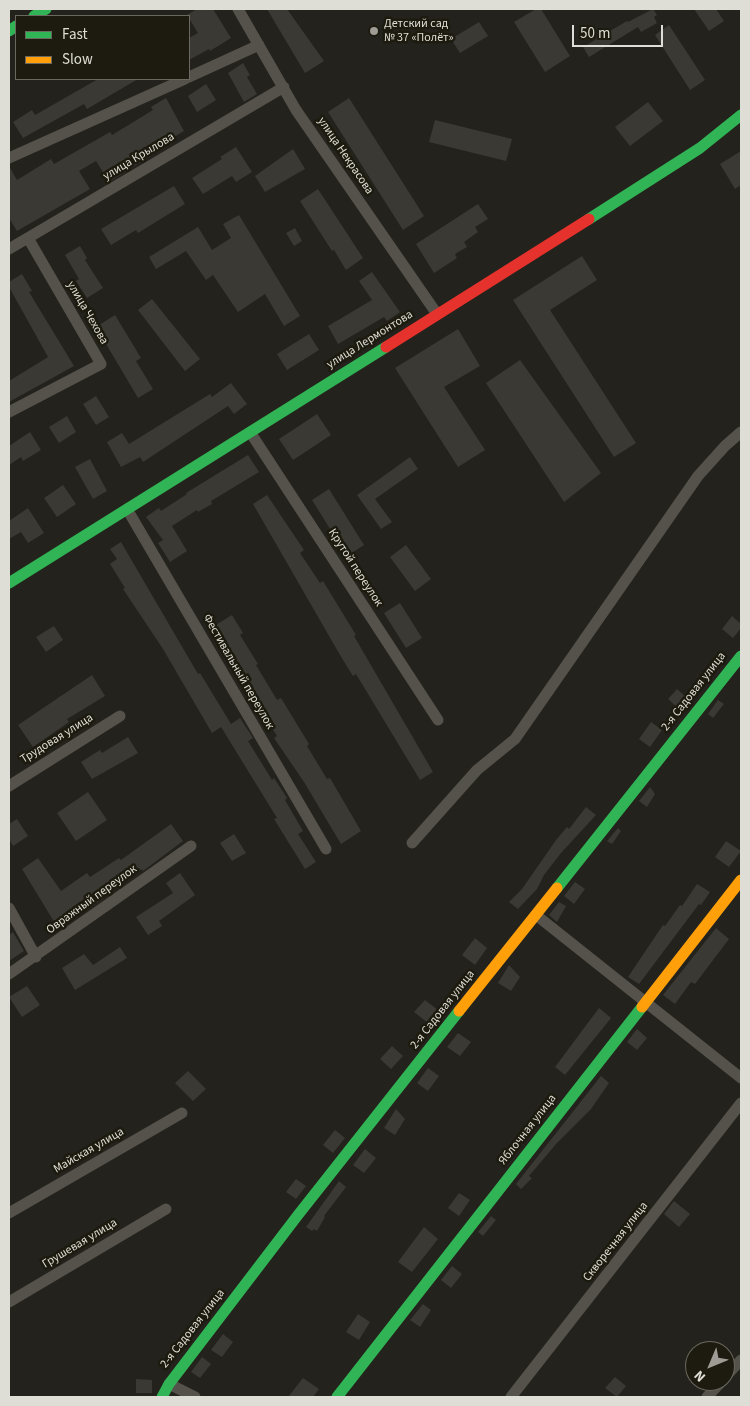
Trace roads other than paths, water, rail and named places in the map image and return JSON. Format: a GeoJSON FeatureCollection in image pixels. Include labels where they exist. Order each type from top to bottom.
{"type":"FeatureCollection","features":[{"type":"Feature","properties":{"kind":"street","name":"улица Некрасова"},"geometry":{"type":"LineString","coordinates":[[238,9],[284,88],[437,314]]}},
{"type":"Feature","properties":{"kind":"street"},"geometry":{"type":"LineString","coordinates":[[190,77],[259,45]]}},
{"type":"Feature","properties":{"kind":"street"},"geometry":{"type":"LineString","coordinates":[[9,158],[183,80]]}},
{"type":"Feature","properties":{"kind":"street","name":"улица Крылова"},"geometry":{"type":"LineString","coordinates":[[9,249],[284,88]]}},
{"type":"Feature","properties":{"kind":"street","name":"улица Лермонтова"},"geometry":{"type":"LineString","coordinates":[[9,583],[700,148],[741,116]]}},
{"type":"Feature","properties":{"kind":"street","name":"улица Чехова"},"geometry":{"type":"LineString","coordinates":[[9,412],[100,364],[28,238]]}},
{"type":"Feature","properties":{"kind":"street","name":"Крутой переулок"},"geometry":{"type":"LineString","coordinates":[[250,432],[438,720]]}},
{"type":"Feature","properties":{"kind":"street"},"geometry":{"type":"LineString","coordinates":[[412,843],[477,770],[515,739],[698,476],[725,446],[741,432]]}},
{"type":"Feature","properties":{"kind":"street","name":"Фестивальный переулок"},"geometry":{"type":"LineString","coordinates":[[126,509],[326,849]]}},
{"type":"Feature","properties":{"kind":"street","name":"2-я Садовая улица"},"geometry":{"type":"LineString","coordinates":[[162,1397],[169,1384],[298,1216],[741,656]]}},
{"type":"Feature","properties":{"kind":"street","name":"Трудовая улица"},"geometry":{"type":"LineString","coordinates":[[9,786],[120,716]]}},
{"type":"Feature","properties":{"kind":"street","name":"Овражный переулок"},"geometry":{"type":"LineString","coordinates":[[9,974],[36,957],[191,846]]}},
{"type":"Feature","properties":{"kind":"street","name":"Яблочная улица"},"geometry":{"type":"LineString","coordinates":[[337,1397],[741,880]]}},
{"type":"Feature","properties":{"kind":"street"},"geometry":{"type":"LineString","coordinates":[[9,908],[36,957]]}},
{"type":"Feature","properties":{"kind":"street"},"geometry":{"type":"LineString","coordinates":[[536,915],[741,1078]]}},
{"type":"Feature","properties":{"kind":"street","name":"Скворечная улица"},"geometry":{"type":"LineString","coordinates":[[511,1397],[741,1103]]}},
{"type":"Feature","properties":{"kind":"street","name":"Майская улица"},"geometry":{"type":"LineString","coordinates":[[9,1213],[182,1113]]}},
{"type":"Feature","properties":{"kind":"street","name":"Грушевая улица"},"geometry":{"type":"LineString","coordinates":[[9,1302],[166,1209]]}},
{"type":"Feature","properties":{"kind":"street"},"geometry":{"type":"LineString","coordinates":[[169,1384],[195,1397]]}},
{"type":"Feature","properties":{"kind":"place","name":"Детский сад № 37 «Полёт»"},"geometry":{"type":"Point","coordinates":[374,31]}}]}
